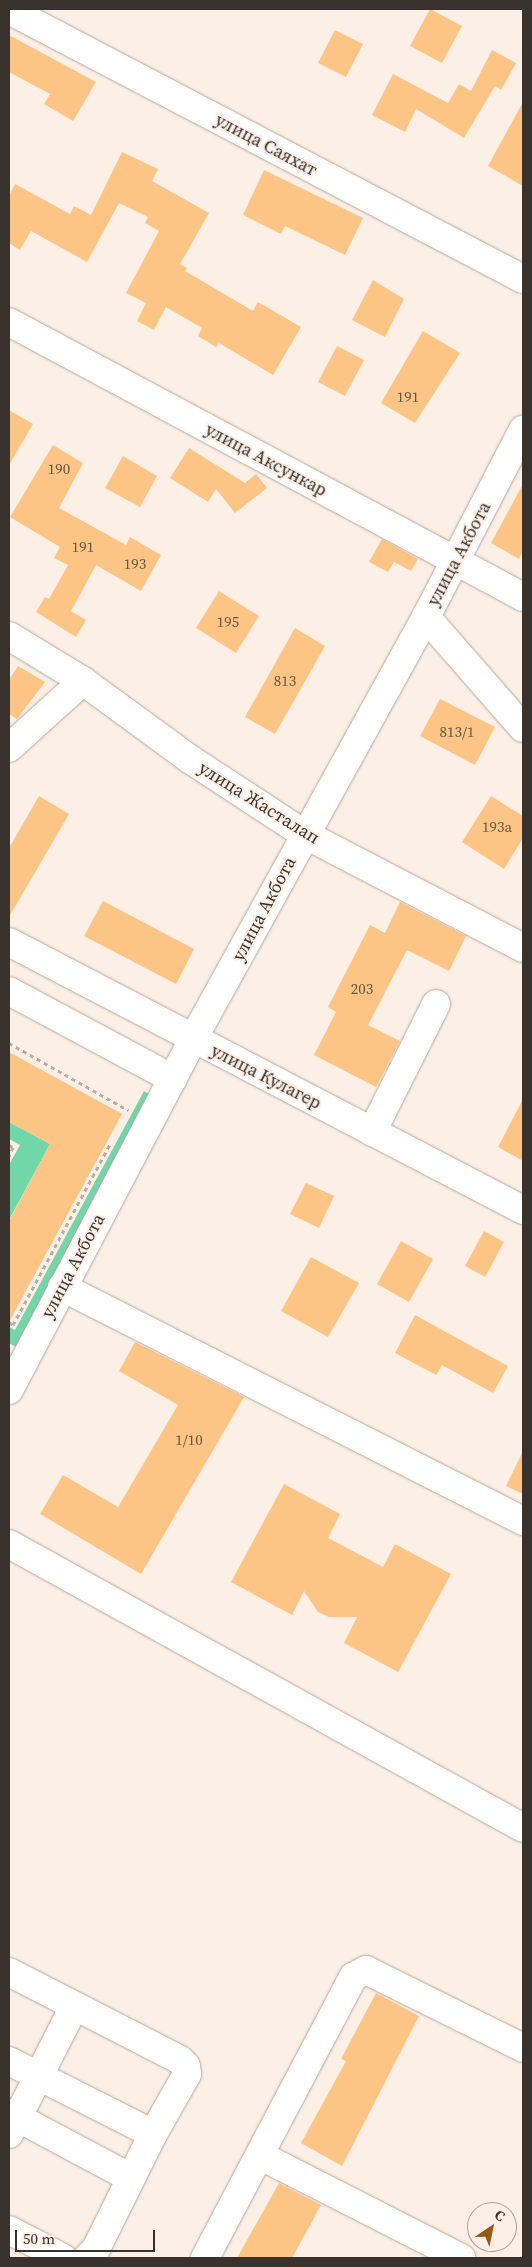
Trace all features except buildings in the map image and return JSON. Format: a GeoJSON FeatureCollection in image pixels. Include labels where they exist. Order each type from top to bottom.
{"type":"FeatureCollection","features":[{"type":"Feature","properties":{"kind":"street","name":"улица Саяхат"},"geometry":{"type":"LineString","coordinates":[[9,10],[523,279]]}},
{"type":"Feature","properties":{"kind":"street","name":"улица Аксункар"},"geometry":{"type":"LineString","coordinates":[[9,322],[523,597]]}},
{"type":"Feature","properties":{"kind":"street","name":"улица Акбота"},"geometry":{"type":"LineString","coordinates":[[9,1390],[193,1039],[304,834],[426,617],[523,430]]}},
{"type":"Feature","properties":{"kind":"street"},"geometry":{"type":"LineString","coordinates":[[426,617],[523,728]]}},
{"type":"Feature","properties":{"kind":"street","name":"улица Жасталап"},"geometry":{"type":"LineString","coordinates":[[9,636],[82,681],[191,760],[304,834],[523,948]]}},
{"type":"Feature","properties":{"kind":"street"},"geometry":{"type":"LineString","coordinates":[[9,748],[82,681]]}},
{"type":"Feature","properties":{"kind":"street","name":"улица Кулагер"},"geometry":{"type":"LineString","coordinates":[[9,942],[523,1210]]}},
{"type":"Feature","properties":{"kind":"street"},"geometry":{"type":"LineString","coordinates":[[9,991],[173,1079]]}},
{"type":"Feature","properties":{"kind":"street"},"geometry":{"type":"LineString","coordinates":[[372,1132],[436,1004]]}},
{"type":"Feature","properties":{"kind":"street"},"geometry":{"type":"LineString","coordinates":[[62,1287],[523,1521]]}},
{"type":"Feature","properties":{"kind":"street"},"geometry":{"type":"LineString","coordinates":[[9,1544],[523,1828]]}},
{"type":"Feature","properties":{"kind":"street"},"geometry":{"type":"LineString","coordinates":[[205,2258],[261,2156],[352,1977],[366,1970],[523,2048]]}},
{"type":"Feature","properties":{"kind":"street"},"geometry":{"type":"LineString","coordinates":[[9,1972],[180,2060],[186,2066],[187,2074],[153,2134],[96,2250],[87,2258]]}},
{"type":"Feature","properties":{"kind":"street"},"geometry":{"type":"LineString","coordinates":[[74,2007],[39,2076],[12,2122],[132,2178]]}},
{"type":"Feature","properties":{"kind":"street"},"geometry":{"type":"LineString","coordinates":[[9,2061],[153,2134]]}},
{"type":"Feature","properties":{"kind":"street"},"geometry":{"type":"LineString","coordinates":[[261,2156],[460,2258]]}},
{"type":"Feature","properties":{"kind":"street"},"geometry":{"type":"LineString","coordinates":[[9,2230],[63,2258]]}},
{"type":"Feature","properties":{"kind":"path"},"geometry":{"type":"LineString","coordinates":[[9,1043],[129,1108],[124,1117]]}},
{"type":"Feature","properties":{"kind":"path"},"geometry":{"type":"LineString","coordinates":[[9,1322],[13,1325],[110,1143]]}},
{"type":"Feature","properties":{"kind":"path"},"geometry":{"type":"LineString","coordinates":[[9,1145],[13,1147],[9,1156]]}},
{"type":"Feature","properties":{"kind":"green space"},"geometry":{"type":"Polygon","coordinates":[[[144,1091],[152,1096],[16,1347],[9,1343],[9,1327],[15,1330],[144,1091]]]}},
{"type":"Feature","properties":{"kind":"green space"},"geometry":{"type":"Polygon","coordinates":[[[9,1122],[50,1144],[9,1220],[9,1165],[20,1145],[9,1139],[9,1122]]]}}]}
